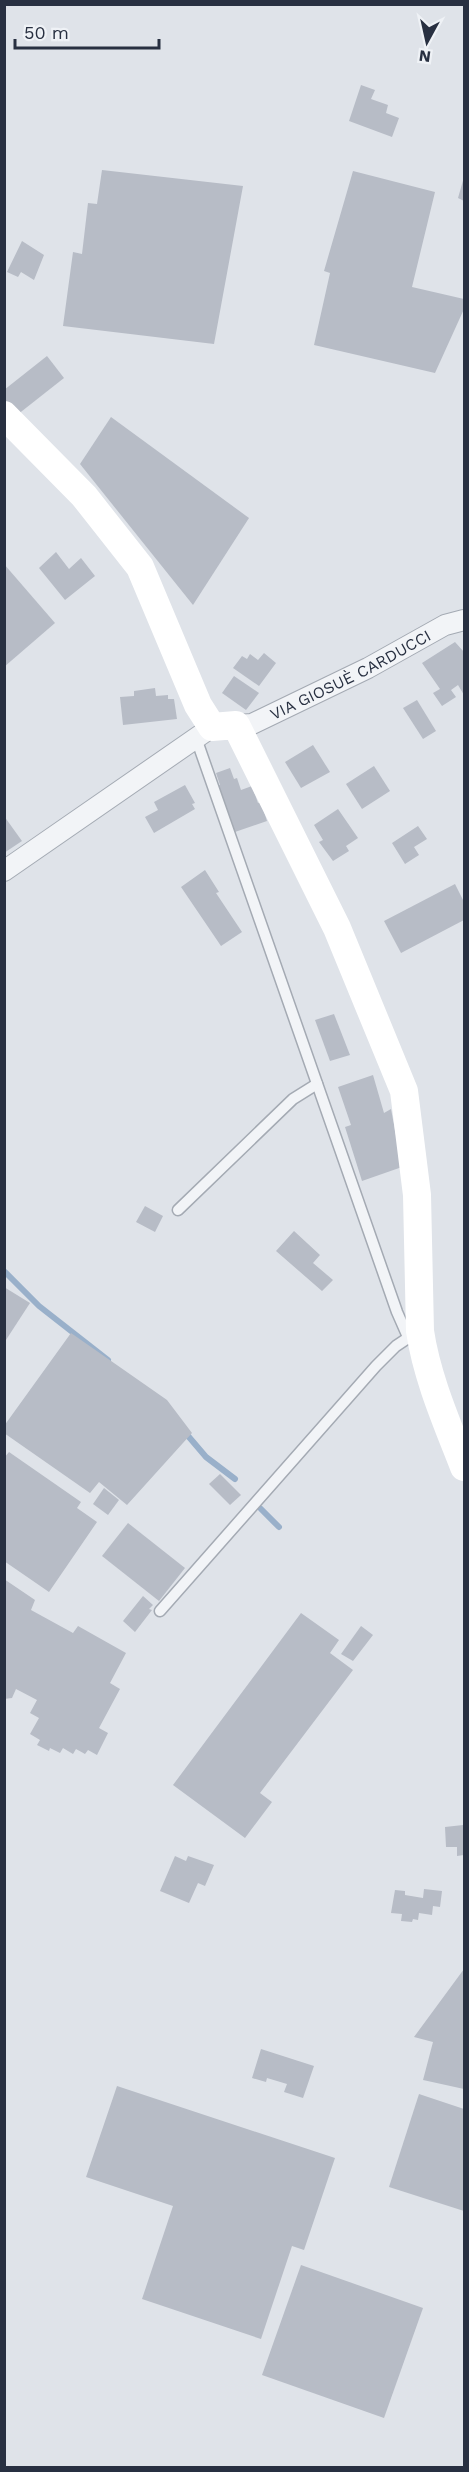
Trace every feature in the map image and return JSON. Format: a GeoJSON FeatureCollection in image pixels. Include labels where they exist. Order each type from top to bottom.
{"type":"FeatureCollection","features":[{"type":"Feature","properties":{"kind":"street"},"geometry":{"type":"LineString","coordinates":[[4,415],[84,496],[140,567],[198,705],[337,928],[404,1091],[417,1195],[414,1334],[465,1467]]}},
{"type":"Feature","properties":{"kind":"street","name":"VIA GIOSUÈ CARDUCCI"},"geometry":{"type":"LineString","coordinates":[[4,871],[214,730],[252,724],[368,668],[445,625],[465,620]]}},
{"type":"Feature","properties":{"kind":"lane"},"geometry":{"type":"LineString","coordinates":[[160,1611],[376,1366],[414,1334],[397,1312],[229,837],[214,730]]}},
{"type":"Feature","properties":{"kind":"lane"},"geometry":{"type":"LineString","coordinates":[[178,1210],[293,1099],[317,1084]]}},
{"type":"Feature","properties":{"kind":"building"},"geometry":{"type":"Polygon","coordinates":[[[361,85],[375,90],[371,99],[388,105],[386,113],[399,118],[392,137],[349,121],[361,85]]]}},
{"type":"Feature","properties":{"kind":"building"},"geometry":{"type":"Polygon","coordinates":[[[102,170],[243,186],[214,344],[63,326],[73,252],[82,254],[88,203],[97,204],[102,170]]]}},
{"type":"Feature","properties":{"kind":"building"},"geometry":{"type":"Polygon","coordinates":[[[353,171],[435,192],[412,287],[464,299],[464,309],[435,373],[314,345],[330,273],[324,271],[353,171]]]}},
{"type":"Feature","properties":{"kind":"building"},"geometry":{"type":"Polygon","coordinates":[[[464,177],[464,201],[458,198],[464,177]]]}},
{"type":"Feature","properties":{"kind":"building"},"geometry":{"type":"Polygon","coordinates":[[[22,241],[44,255],[34,280],[21,272],[18,277],[7,272],[22,241]]]}},
{"type":"Feature","properties":{"kind":"building"},"geometry":{"type":"Polygon","coordinates":[[[47,356],[64,378],[17,415],[4,400],[4,390],[47,356]]]}},
{"type":"Feature","properties":{"kind":"building"},"geometry":{"type":"Polygon","coordinates":[[[111,417],[249,518],[193,605],[80,464],[111,417]]]}},
{"type":"Feature","properties":{"kind":"building"},"geometry":{"type":"Polygon","coordinates":[[[56,552],[69,569],[81,558],[95,576],[65,600],[39,568],[56,552]]]}},
{"type":"Feature","properties":{"kind":"building"},"geometry":{"type":"Polygon","coordinates":[[[4,564],[55,623],[4,667],[4,564]]]}},
{"type":"Feature","properties":{"kind":"building"},"geometry":{"type":"Polygon","coordinates":[[[455,642],[464,652],[464,695],[458,685],[451,690],[456,697],[442,706],[433,693],[440,689],[422,663],[455,642]]]}},
{"type":"Feature","properties":{"kind":"building"},"geometry":{"type":"Polygon","coordinates":[[[264,653],[276,663],[259,686],[233,668],[242,656],[247,659],[250,654],[258,660],[264,653]]]}},
{"type":"Feature","properties":{"kind":"building"},"geometry":{"type":"Polygon","coordinates":[[[234,676],[259,693],[246,710],[222,693],[234,676]]]}},
{"type":"Feature","properties":{"kind":"building"},"geometry":{"type":"Polygon","coordinates":[[[155,688],[156,696],[168,695],[168,699],[174,699],[177,719],[123,725],[120,697],[134,696],[134,691],[155,688]]]}},
{"type":"Feature","properties":{"kind":"building"},"geometry":{"type":"Polygon","coordinates":[[[417,700],[436,731],[423,739],[403,708],[417,700]]]}},
{"type":"Feature","properties":{"kind":"building"},"geometry":{"type":"Polygon","coordinates":[[[313,745],[330,772],[301,788],[285,762],[313,745]]]}},
{"type":"Feature","properties":{"kind":"building"},"geometry":{"type":"Polygon","coordinates":[[[374,766],[390,791],[362,809],[346,784],[374,766]]]}},
{"type":"Feature","properties":{"kind":"building"},"geometry":{"type":"Polygon","coordinates":[[[230,768],[241,790],[252,786],[258,803],[261,802],[267,821],[232,833],[216,786],[220,785],[216,773],[230,768]]]}},
{"type":"Feature","properties":{"kind":"building"},"geometry":{"type":"Polygon","coordinates":[[[185,785],[195,803],[192,804],[195,809],[154,833],[145,817],[158,810],[154,802],[185,785]]]}},
{"type":"Feature","properties":{"kind":"building"},"geometry":{"type":"Polygon","coordinates":[[[338,809],[358,838],[346,846],[349,851],[333,861],[319,842],[323,840],[314,825],[338,809]]]}},
{"type":"Feature","properties":{"kind":"building"},"geometry":{"type":"Polygon","coordinates":[[[4,816],[22,841],[4,853],[4,816]]]}},
{"type":"Feature","properties":{"kind":"building"},"geometry":{"type":"Polygon","coordinates":[[[418,826],[427,839],[414,847],[419,855],[405,864],[392,843],[418,826]]]}},
{"type":"Feature","properties":{"kind":"building"},"geometry":{"type":"Polygon","coordinates":[[[205,870],[219,892],[216,893],[242,932],[221,946],[181,887],[205,870]]]}},
{"type":"Feature","properties":{"kind":"building"},"geometry":{"type":"Polygon","coordinates":[[[455,884],[464,902],[464,920],[401,953],[384,921],[455,884]]]}},
{"type":"Feature","properties":{"kind":"building"},"geometry":{"type":"Polygon","coordinates":[[[334,1014],[350,1055],[330,1061],[315,1020],[334,1014]]]}},
{"type":"Feature","properties":{"kind":"building"},"geometry":{"type":"Polygon","coordinates":[[[373,1075],[384,1113],[391,1109],[402,1167],[362,1181],[345,1127],[351,1125],[338,1087],[373,1075]]]}},
{"type":"Feature","properties":{"kind":"building"},"geometry":{"type":"Polygon","coordinates":[[[145,1206],[163,1216],[155,1232],[136,1222],[145,1206]]]}},
{"type":"Feature","properties":{"kind":"building"},"geometry":{"type":"Polygon","coordinates":[[[294,1231],[320,1255],[313,1263],[333,1280],[322,1291],[276,1251],[294,1231]]]}},
{"type":"Feature","properties":{"kind":"building"},"geometry":{"type":"Polygon","coordinates":[[[4,1287],[30,1303],[4,1343],[4,1287]]]}},
{"type":"Feature","properties":{"kind":"building"},"geometry":{"type":"Polygon","coordinates":[[[71,1333],[167,1400],[192,1433],[127,1505],[99,1482],[90,1493],[4,1433],[4,1426],[71,1333]]]}},
{"type":"Feature","properties":{"kind":"building"},"geometry":{"type":"Polygon","coordinates":[[[9,1452],[81,1502],[77,1508],[97,1522],[49,1592],[4,1561],[4,1458],[9,1452]]]}},
{"type":"Feature","properties":{"kind":"building"},"geometry":{"type":"Polygon","coordinates":[[[220,1474],[241,1495],[230,1505],[209,1484],[220,1474]]]}},
{"type":"Feature","properties":{"kind":"building"},"geometry":{"type":"Polygon","coordinates":[[[104,1488],[119,1500],[108,1515],[93,1504],[104,1488]]]}},
{"type":"Feature","properties":{"kind":"building"},"geometry":{"type":"Polygon","coordinates":[[[128,1523],[185,1568],[159,1601],[102,1556],[128,1523]]]}},
{"type":"Feature","properties":{"kind":"building"},"geometry":{"type":"Polygon","coordinates":[[[4,1579],[35,1600],[31,1610],[73,1633],[78,1626],[126,1653],[110,1683],[120,1689],[99,1728],[108,1733],[97,1755],[88,1750],[85,1754],[76,1749],[73,1754],[63,1748],[60,1753],[37,1745],[40,1740],[30,1734],[39,1718],[30,1713],[37,1700],[16,1689],[12,1698],[4,1699],[4,1579]]]}},
{"type":"Feature","properties":{"kind":"building"},"geometry":{"type":"Polygon","coordinates":[[[143,1596],[153,1605],[149,1609],[152,1610],[135,1632],[123,1621],[143,1596]]]}},
{"type":"Feature","properties":{"kind":"building"},"geometry":{"type":"Polygon","coordinates":[[[301,1613],[339,1640],[330,1653],[353,1670],[260,1793],[272,1802],[245,1838],[173,1785],[301,1613]]]}},
{"type":"Feature","properties":{"kind":"building"},"geometry":{"type":"Polygon","coordinates":[[[361,1626],[373,1635],[353,1661],[341,1654],[361,1626]]]}},
{"type":"Feature","properties":{"kind":"building"},"geometry":{"type":"Polygon","coordinates":[[[463,1825],[464,1855],[457,1856],[457,1847],[446,1847],[445,1827],[463,1825]]]}},
{"type":"Feature","properties":{"kind":"building"},"geometry":{"type":"Polygon","coordinates":[[[175,1856],[186,1861],[188,1856],[214,1865],[205,1886],[198,1883],[189,1903],[160,1891],[175,1856]]]}},
{"type":"Feature","properties":{"kind":"building"},"geometry":{"type":"Polygon","coordinates":[[[424,1889],[442,1891],[440,1907],[433,1906],[432,1915],[419,1913],[418,1920],[413,1919],[412,1922],[401,1921],[402,1914],[391,1913],[395,1890],[405,1891],[405,1895],[423,1898],[424,1889]]]}},
{"type":"Feature","properties":{"kind":"building"},"geometry":{"type":"Polygon","coordinates":[[[464,1969],[464,2089],[423,2080],[433,2042],[414,2037],[464,1969]]]}},
{"type":"Feature","properties":{"kind":"building"},"geometry":{"type":"Polygon","coordinates":[[[261,2049],[314,2066],[303,2098],[284,2092],[287,2084],[267,2078],[266,2082],[252,2078],[261,2049]]]}},
{"type":"Feature","properties":{"kind":"building"},"geometry":{"type":"Polygon","coordinates":[[[117,2086],[335,2158],[304,2250],[292,2246],[261,2339],[142,2299],[173,2206],[86,2177],[117,2086]]]}},
{"type":"Feature","properties":{"kind":"building"},"geometry":{"type":"Polygon","coordinates":[[[419,2094],[464,2109],[464,2211],[389,2187],[419,2094]]]}},
{"type":"Feature","properties":{"kind":"building"},"geometry":{"type":"Polygon","coordinates":[[[301,2265],[423,2308],[384,2418],[262,2375],[301,2265]]]}},
{"type":"Feature","properties":{"kind":"waterway"},"geometry":{"type":"LineString","coordinates":[[4,1271],[39,1306],[108,1360]]}},
{"type":"Feature","properties":{"kind":"waterway"},"geometry":{"type":"LineString","coordinates":[[183,1430],[206,1457],[235,1479]]}},
{"type":"Feature","properties":{"kind":"waterway"},"geometry":{"type":"LineString","coordinates":[[261,1509],[279,1527]]}}]}
